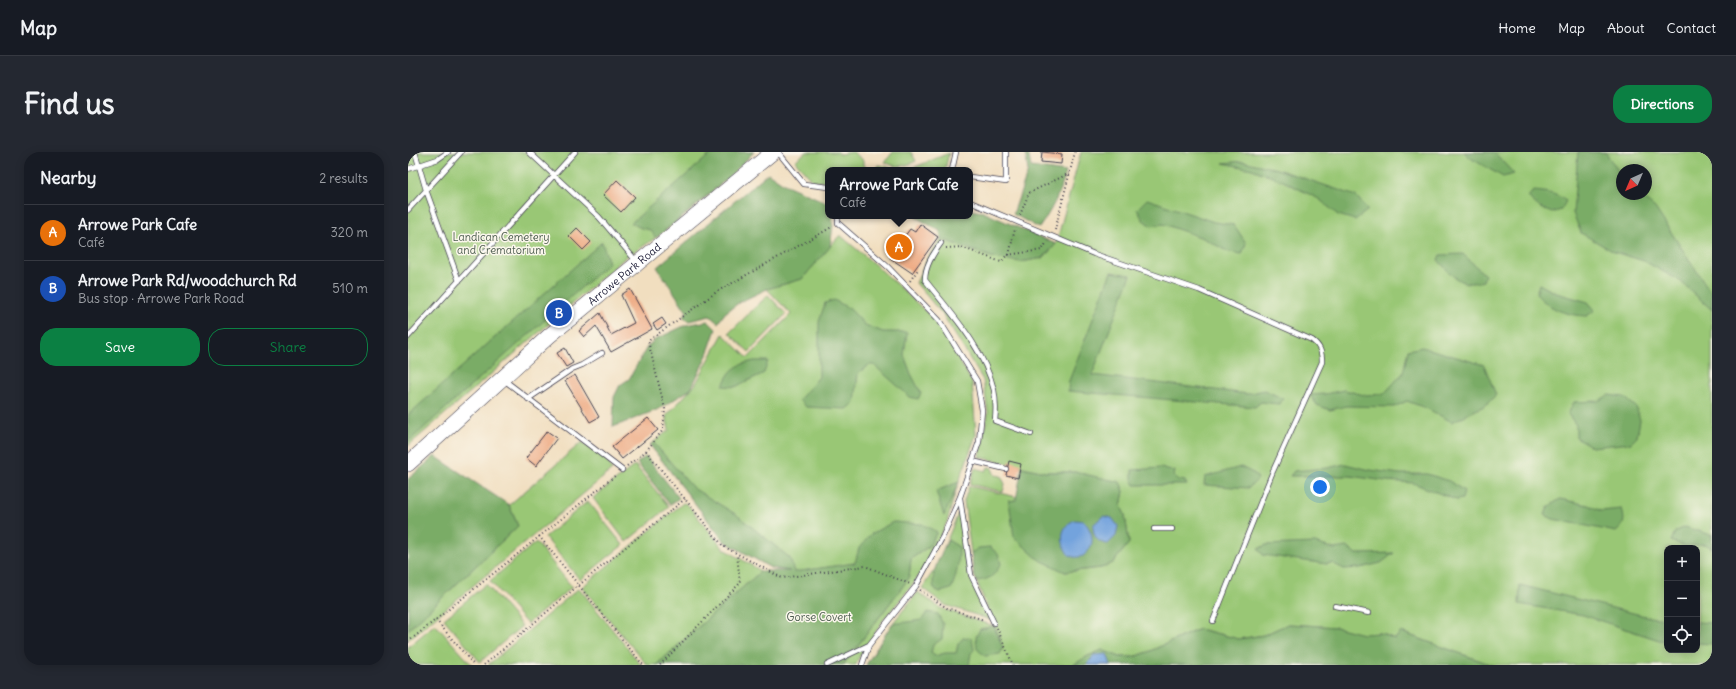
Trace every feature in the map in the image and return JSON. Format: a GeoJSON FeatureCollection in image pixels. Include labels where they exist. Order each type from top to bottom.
{"type":"FeatureCollection","features":[{"type":"Feature","properties":{"kind":"main road","name":"Arrowe Park Road"},"geometry":{"type":"LineString","coordinates":[[408,464],[549,336],[773,152]]}},
{"type":"Feature","properties":{"kind":"lane"},"geometry":{"type":"LineString","coordinates":[[415,152],[426,190],[459,281]]}},
{"type":"Feature","properties":{"kind":"lane"},"geometry":{"type":"LineString","coordinates":[[408,169],[438,159],[448,152]]}},
{"type":"Feature","properties":{"kind":"lane"},"geometry":{"type":"LineString","coordinates":[[408,210],[461,152]]}},
{"type":"Feature","properties":{"kind":"lane"},"geometry":{"type":"LineString","coordinates":[[529,152],[599,217],[638,264]]}},
{"type":"Feature","properties":{"kind":"lane"},"geometry":{"type":"LineString","coordinates":[[408,337],[575,152]]}},
{"type":"Feature","properties":{"kind":"lane"},"geometry":{"type":"LineString","coordinates":[[778,152],[804,184],[825,187]]}},
{"type":"Feature","properties":{"kind":"lane"},"geometry":{"type":"LineString","coordinates":[[953,167],[956,152]]}},
{"type":"Feature","properties":{"kind":"lane"},"geometry":{"type":"LineString","coordinates":[[973,177],[1006,182],[1006,152]]}},
{"type":"Feature","properties":{"kind":"lane"},"geometry":{"type":"LineString","coordinates":[[973,203],[1094,254],[1199,290],[1312,340],[1317,344],[1321,351],[1322,362],[1273,471],[1213,621]]}},
{"type":"Feature","properties":{"kind":"lane"},"geometry":{"type":"LineString","coordinates":[[838,219],[838,224],[888,267],[939,320],[977,381],[982,410],[979,442],[960,496],[943,536],[916,586],[869,645],[862,665]]}},
{"type":"Feature","properties":{"kind":"lane"},"geometry":{"type":"LineString","coordinates":[[941,243],[928,263],[925,272],[925,280],[957,320],[984,364],[994,390],[995,421],[1031,434]]}},
{"type":"Feature","properties":{"kind":"lane"},"geometry":{"type":"LineString","coordinates":[[528,399],[572,369],[602,353]]}},
{"type":"Feature","properties":{"kind":"lane"},"geometry":{"type":"LineString","coordinates":[[502,379],[622,470]]}},
{"type":"Feature","properties":{"kind":"lane"},"geometry":{"type":"LineString","coordinates":[[972,461],[1006,469]]}},
{"type":"Feature","properties":{"kind":"lane"},"geometry":{"type":"LineString","coordinates":[[960,496],[971,575],[994,623]]}},
{"type":"Feature","properties":{"kind":"lane"},"geometry":{"type":"LineString","coordinates":[[1154,529],[1172,529]]}},
{"type":"Feature","properties":{"kind":"lane"},"geometry":{"type":"LineString","coordinates":[[1335,606],[1369,613]]}},
{"type":"Feature","properties":{"kind":"lane"},"geometry":{"type":"LineString","coordinates":[[827,665],[869,645]]}},
{"type":"Feature","properties":{"kind":"path"},"geometry":{"type":"LineString","coordinates":[[938,248],[961,247],[1001,262],[1009,255],[1042,250],[1056,228],[1075,152]]}},
{"type":"Feature","properties":{"kind":"path"},"geometry":{"type":"LineString","coordinates":[[1009,255],[1017,222],[1029,193],[1070,173]]}},
{"type":"Feature","properties":{"kind":"path"},"geometry":{"type":"LineString","coordinates":[[408,642],[538,536],[646,451],[662,430],[665,409],[648,341],[718,291],[838,224]]}},
{"type":"Feature","properties":{"kind":"path"},"geometry":{"type":"LineString","coordinates":[[906,286],[920,267]]}},
{"type":"Feature","properties":{"kind":"path"},"geometry":{"type":"LineString","coordinates":[[646,451],[723,546],[782,578],[866,566],[916,586],[932,599],[947,608],[994,623],[1013,665]]}},
{"type":"Feature","properties":{"kind":"path"},"geometry":{"type":"LineString","coordinates":[[484,665],[685,499]]}},
{"type":"Feature","properties":{"kind":"path"},"geometry":{"type":"LineString","coordinates":[[538,536],[643,665]]}},
{"type":"Feature","properties":{"kind":"path"},"geometry":{"type":"LineString","coordinates":[[660,665],[740,583],[737,554]]}},
{"type":"Feature","properties":{"kind":"path"},"geometry":{"type":"LineString","coordinates":[[436,620],[474,665]]}},
{"type":"Feature","properties":{"kind":"green space","name":"Landican Cemetery and Crematorium"},"geometry":{"type":"Polygon","coordinates":[[[408,152],[754,152],[694,208],[661,234],[627,256],[408,446],[408,152]]]}},
{"type":"Feature","properties":{"kind":"green space"},"geometry":{"type":"Polygon","coordinates":[[[713,152],[754,152],[728,178],[656,238],[650,230],[641,228],[631,223],[713,152]]]}},
{"type":"Feature","properties":{"kind":"green space"},"geometry":{"type":"Polygon","coordinates":[[[806,152],[838,152],[839,154],[853,152],[863,160],[863,165],[866,167],[825,167],[825,182],[813,181],[795,161],[806,152]]]}},
{"type":"Feature","properties":{"kind":"green space"},"geometry":{"type":"Polygon","coordinates":[[[893,152],[911,152],[916,161],[908,165],[900,166],[894,166],[885,162],[893,152]]]}},
{"type":"Feature","properties":{"kind":"green space"},"geometry":{"type":"Polygon","coordinates":[[[1025,152],[1028,152],[1031,167],[1066,172],[1055,201],[1039,228],[1013,214],[1028,171],[1025,152]]]}},
{"type":"Feature","properties":{"kind":"green space"},"geometry":{"type":"Polygon","coordinates":[[[1081,152],[1712,152],[1712,665],[1492,665],[1401,632],[1395,639],[1380,633],[1363,635],[1336,627],[1288,624],[1264,635],[1238,639],[1199,629],[1134,657],[1120,657],[1102,650],[1073,665],[866,665],[892,624],[918,592],[940,608],[994,626],[1001,641],[974,575],[964,501],[969,486],[1017,497],[1016,500],[1009,501],[1065,572],[1101,568],[1113,563],[1129,543],[1125,515],[1121,506],[1124,491],[1075,472],[1045,472],[979,457],[988,413],[983,380],[943,315],[916,283],[927,259],[941,239],[994,258],[1021,262],[1043,258],[1056,244],[1081,152]]]}},
{"type":"Feature","properties":{"kind":"green space"},"geometry":{"type":"Polygon","coordinates":[[[1464,152],[1494,152],[1514,174],[1503,177],[1472,159],[1464,152]]]}},
{"type":"Feature","properties":{"kind":"green space"},"geometry":{"type":"Polygon","coordinates":[[[1578,152],[1605,152],[1616,168],[1616,200],[1645,200],[1655,208],[1712,294],[1712,310],[1680,281],[1644,261],[1614,252],[1581,233],[1573,213],[1578,152]]]}},
{"type":"Feature","properties":{"kind":"green space"},"geometry":{"type":"Polygon","coordinates":[[[949,153],[946,167],[915,167],[949,153]]]}},
{"type":"Feature","properties":{"kind":"green space"},"geometry":{"type":"Polygon","coordinates":[[[1243,161],[1277,169],[1356,196],[1368,210],[1355,220],[1338,215],[1319,199],[1283,181],[1252,169],[1223,163],[1243,161]]]}},
{"type":"Feature","properties":{"kind":"green space"},"geometry":{"type":"Polygon","coordinates":[[[768,173],[784,184],[825,202],[825,219],[832,219],[833,226],[830,247],[802,279],[767,289],[740,302],[725,313],[718,323],[710,316],[689,321],[683,317],[687,312],[657,267],[768,173]]]}},
{"type":"Feature","properties":{"kind":"green space"},"geometry":{"type":"Polygon","coordinates":[[[1533,191],[1546,192],[1566,201],[1561,210],[1552,213],[1540,208],[1528,197],[1533,191]]]}},
{"type":"Feature","properties":{"kind":"green space"},"geometry":{"type":"Polygon","coordinates":[[[1147,199],[1214,222],[1234,225],[1246,243],[1242,254],[1229,252],[1203,238],[1163,224],[1151,226],[1143,220],[1137,209],[1147,199]]]}},
{"type":"Feature","properties":{"kind":"green space"},"geometry":{"type":"Polygon","coordinates":[[[973,210],[983,212],[1056,244],[1043,258],[1021,262],[994,258],[941,239],[940,231],[919,219],[973,219],[973,210]]]}},
{"type":"Feature","properties":{"kind":"green space"},"geometry":{"type":"Polygon","coordinates":[[[840,235],[880,269],[935,320],[972,382],[976,435],[956,490],[947,522],[932,553],[915,582],[884,619],[858,659],[856,665],[843,665],[909,578],[911,559],[929,546],[855,563],[797,572],[771,568],[724,541],[650,445],[669,430],[666,416],[695,385],[723,334],[748,358],[791,314],[767,289],[802,279],[840,235]]]}},
{"type":"Feature","properties":{"kind":"green space"},"geometry":{"type":"Polygon","coordinates":[[[602,242],[609,263],[408,442],[408,415],[602,242]]]}},
{"type":"Feature","properties":{"kind":"green space"},"geometry":{"type":"Polygon","coordinates":[[[1463,254],[1485,275],[1483,281],[1475,283],[1462,282],[1453,276],[1438,260],[1440,255],[1463,254]]]}},
{"type":"Feature","properties":{"kind":"green space"},"geometry":{"type":"Polygon","coordinates":[[[1111,272],[1131,275],[1092,375],[1248,394],[1264,390],[1284,399],[1279,404],[1261,402],[1255,407],[1068,391],[1069,381],[1111,272]]]}},
{"type":"Feature","properties":{"kind":"green space"},"geometry":{"type":"Polygon","coordinates":[[[1539,284],[1556,293],[1588,302],[1595,310],[1587,316],[1559,311],[1547,304],[1536,294],[1539,284]]]}},
{"type":"Feature","properties":{"kind":"green space"},"geometry":{"type":"Polygon","coordinates":[[[768,295],[786,314],[749,352],[729,333],[768,295]]]}},
{"type":"Feature","properties":{"kind":"green space"},"geometry":{"type":"Polygon","coordinates":[[[834,300],[850,309],[865,325],[883,332],[907,332],[904,355],[911,374],[921,393],[918,399],[910,397],[874,365],[869,365],[858,373],[855,403],[847,409],[806,407],[799,400],[819,377],[819,322],[825,303],[834,300]]]}},
{"type":"Feature","properties":{"kind":"green space"},"geometry":{"type":"Polygon","coordinates":[[[708,321],[716,329],[707,355],[691,389],[659,409],[613,427],[614,397],[620,385],[629,379],[647,347],[656,339],[686,325],[708,321]]]}},
{"type":"Feature","properties":{"kind":"green space"},"geometry":{"type":"Polygon","coordinates":[[[1422,347],[1484,365],[1496,395],[1486,405],[1452,422],[1428,409],[1407,401],[1394,407],[1346,406],[1330,410],[1317,405],[1310,395],[1344,390],[1364,395],[1384,394],[1403,373],[1408,350],[1422,347]]]}},
{"type":"Feature","properties":{"kind":"green space"},"geometry":{"type":"Polygon","coordinates":[[[754,361],[768,361],[764,373],[735,387],[723,386],[731,371],[743,364],[754,361]]]}},
{"type":"Feature","properties":{"kind":"green space"},"geometry":{"type":"Polygon","coordinates":[[[1609,395],[1624,397],[1636,407],[1640,420],[1637,437],[1631,443],[1592,447],[1576,437],[1576,425],[1568,414],[1574,402],[1598,401],[1609,395]]]}},
{"type":"Feature","properties":{"kind":"green space"},"geometry":{"type":"Polygon","coordinates":[[[582,442],[604,458],[612,470],[408,640],[408,630],[518,526],[509,505],[582,442]]]}},
{"type":"Feature","properties":{"kind":"green space","name":"Gorse Covert"},"geometry":{"type":"Polygon","coordinates":[[[653,442],[693,488],[737,515],[790,558],[794,572],[855,563],[859,548],[871,534],[893,522],[922,524],[937,532],[930,545],[911,559],[909,578],[843,665],[656,665],[761,571],[790,571],[771,568],[724,541],[650,445],[653,442]]]}},
{"type":"Feature","properties":{"kind":"green space"},"geometry":{"type":"Polygon","coordinates":[[[435,456],[509,505],[518,526],[408,630],[408,479],[435,456]]]}},
{"type":"Feature","properties":{"kind":"green space"},"geometry":{"type":"Polygon","coordinates":[[[646,456],[679,498],[670,505],[637,463],[646,456]]]}},
{"type":"Feature","properties":{"kind":"green space"},"geometry":{"type":"Polygon","coordinates":[[[1345,464],[1370,470],[1400,474],[1427,474],[1449,481],[1464,491],[1462,499],[1456,500],[1413,483],[1350,476],[1290,476],[1294,471],[1327,468],[1345,464]]]}},
{"type":"Feature","properties":{"kind":"green space"},"geometry":{"type":"Polygon","coordinates":[[[635,465],[669,507],[626,542],[593,498],[635,465]]]}},
{"type":"Feature","properties":{"kind":"green space"},"geometry":{"type":"Polygon","coordinates":[[[988,467],[993,468],[995,475],[1001,476],[1005,484],[1003,492],[970,484],[975,468],[986,471],[988,467]]]}},
{"type":"Feature","properties":{"kind":"green space"},"geometry":{"type":"Polygon","coordinates":[[[1022,467],[1045,472],[1075,472],[1120,482],[1124,491],[1121,506],[1125,515],[1129,543],[1113,563],[1101,568],[1065,572],[1038,559],[1014,537],[1009,501],[1016,500],[1022,467]]]}},
{"type":"Feature","properties":{"kind":"green space"},"geometry":{"type":"Polygon","coordinates":[[[1241,467],[1255,474],[1258,479],[1249,488],[1204,485],[1205,477],[1241,467]]]}},
{"type":"Feature","properties":{"kind":"green space"},"geometry":{"type":"Polygon","coordinates":[[[1161,468],[1175,471],[1174,476],[1178,480],[1185,481],[1187,485],[1135,485],[1132,479],[1132,470],[1161,468]]]}},
{"type":"Feature","properties":{"kind":"green space"},"geometry":{"type":"Polygon","coordinates":[[[959,482],[944,516],[936,491],[959,482]]]}},
{"type":"Feature","properties":{"kind":"green space"},"geometry":{"type":"Polygon","coordinates":[[[1560,499],[1588,505],[1601,511],[1622,509],[1624,516],[1623,525],[1616,532],[1553,519],[1545,515],[1548,507],[1560,499]]]}},
{"type":"Feature","properties":{"kind":"green space"},"geometry":{"type":"Polygon","coordinates":[[[588,501],[623,545],[580,580],[545,537],[588,501]]]}},
{"type":"Feature","properties":{"kind":"green space"},"geometry":{"type":"Polygon","coordinates":[[[683,503],[687,504],[723,548],[761,571],[656,665],[647,665],[582,587],[683,503]]]}},
{"type":"Feature","properties":{"kind":"green space"},"geometry":{"type":"Polygon","coordinates":[[[960,509],[970,576],[991,620],[945,605],[922,588],[935,569],[960,509]]]}},
{"type":"Feature","properties":{"kind":"green space"},"geometry":{"type":"Polygon","coordinates":[[[1685,527],[1712,535],[1712,548],[1705,544],[1682,545],[1671,541],[1675,532],[1685,527]]]}},
{"type":"Feature","properties":{"kind":"green space"},"geometry":{"type":"Polygon","coordinates":[[[948,540],[959,547],[958,564],[951,589],[940,592],[934,589],[934,576],[937,564],[948,540]]]}},
{"type":"Feature","properties":{"kind":"green space"},"geometry":{"type":"Polygon","coordinates":[[[536,542],[572,587],[527,624],[490,581],[536,542]]]}},
{"type":"Feature","properties":{"kind":"green space"},"geometry":{"type":"Polygon","coordinates":[[[1315,543],[1334,549],[1347,547],[1357,554],[1394,553],[1381,563],[1360,568],[1344,569],[1332,563],[1327,564],[1263,555],[1258,549],[1266,545],[1315,543]]]}},
{"type":"Feature","properties":{"kind":"green space"},"geometry":{"type":"Polygon","coordinates":[[[990,547],[998,554],[1001,564],[992,576],[977,581],[974,575],[971,553],[979,548],[990,547]]]}},
{"type":"Feature","properties":{"kind":"green space"},"geometry":{"type":"Polygon","coordinates":[[[486,584],[522,626],[480,662],[444,619],[486,584]]]}},
{"type":"Feature","properties":{"kind":"green space"},"geometry":{"type":"Polygon","coordinates":[[[1520,585],[1649,617],[1664,619],[1664,641],[1583,615],[1519,604],[1520,585]]]}},
{"type":"Feature","properties":{"kind":"green space"},"geometry":{"type":"Polygon","coordinates":[[[579,588],[641,665],[488,665],[579,588]]]}},
{"type":"Feature","properties":{"kind":"green space"},"geometry":{"type":"Polygon","coordinates":[[[927,612],[938,614],[943,624],[942,639],[933,645],[931,653],[935,656],[945,653],[956,653],[958,644],[964,637],[972,639],[974,650],[971,653],[969,665],[866,665],[892,624],[922,620],[927,612]]]}},
{"type":"Feature","properties":{"kind":"green space"},"geometry":{"type":"Polygon","coordinates":[[[1700,622],[1712,623],[1712,644],[1700,643],[1700,622]]]}},
{"type":"Feature","properties":{"kind":"green space"},"geometry":{"type":"Polygon","coordinates":[[[435,624],[472,665],[408,665],[408,647],[435,624]]]}},
{"type":"Feature","properties":{"kind":"green space"},"geometry":{"type":"Polygon","coordinates":[[[1288,624],[1336,627],[1363,634],[1380,633],[1395,639],[1401,632],[1492,665],[1073,665],[1102,650],[1120,657],[1134,657],[1199,629],[1239,639],[1264,635],[1288,624]]]}},
{"type":"Feature","properties":{"kind":"green space"},"geometry":{"type":"Polygon","coordinates":[[[994,626],[1003,648],[1000,654],[985,656],[977,649],[976,637],[980,629],[994,626]]]}},
{"type":"Feature","properties":{"kind":"water"},"geometry":{"type":"Polygon","coordinates":[[[1103,516],[1112,518],[1118,526],[1116,536],[1108,544],[1104,544],[1096,538],[1093,529],[1093,525],[1103,516]]]}},
{"type":"Feature","properties":{"kind":"water"},"geometry":{"type":"Polygon","coordinates":[[[1075,520],[1084,521],[1092,535],[1092,544],[1083,556],[1072,557],[1068,554],[1063,545],[1063,532],[1067,525],[1075,520]]]}},
{"type":"Feature","properties":{"kind":"water"},"geometry":{"type":"Polygon","coordinates":[[[1107,654],[1111,665],[1087,665],[1094,655],[1107,654]]]}},
{"type":"Feature","properties":{"kind":"building"},"geometry":{"type":"Polygon","coordinates":[[[1042,152],[1062,154],[1061,164],[1041,162],[1042,152]]]}},
{"type":"Feature","properties":{"kind":"building"},"geometry":{"type":"Polygon","coordinates":[[[617,180],[635,197],[621,212],[603,195],[617,180]]]}},
{"type":"Feature","properties":{"kind":"building"},"geometry":{"type":"Polygon","coordinates":[[[920,224],[938,237],[912,273],[890,258],[892,255],[888,252],[892,246],[895,249],[910,229],[915,232],[920,224]]]}},
{"type":"Feature","properties":{"kind":"building"},"geometry":{"type":"Polygon","coordinates":[[[577,228],[591,242],[583,250],[569,236],[577,228]]]}},
{"type":"Feature","properties":{"kind":"building"},"geometry":{"type":"Polygon","coordinates":[[[630,289],[652,329],[611,352],[596,326],[584,337],[579,331],[600,313],[611,335],[634,323],[621,295],[630,289]]]}},
{"type":"Feature","properties":{"kind":"building"},"geometry":{"type":"Polygon","coordinates":[[[662,318],[666,324],[657,330],[653,324],[662,318]]]}},
{"type":"Feature","properties":{"kind":"building"},"geometry":{"type":"Polygon","coordinates":[[[565,348],[573,363],[566,367],[557,353],[565,348]]]}},
{"type":"Feature","properties":{"kind":"building"},"geometry":{"type":"Polygon","coordinates":[[[575,375],[599,417],[590,422],[565,381],[575,375]]]}},
{"type":"Feature","properties":{"kind":"building"},"geometry":{"type":"Polygon","coordinates":[[[648,418],[658,430],[622,459],[612,447],[648,418]]]}},
{"type":"Feature","properties":{"kind":"building"},"geometry":{"type":"Polygon","coordinates":[[[547,431],[557,438],[536,466],[526,458],[547,431]]]}},
{"type":"Feature","properties":{"kind":"building"},"geometry":{"type":"Polygon","coordinates":[[[1009,461],[1021,464],[1018,478],[1006,475],[1009,461]]]}},
{"type":"Feature","properties":{"kind":"place","name":"Arrowe Park Cafe"},"geometry":{"type":"Point","coordinates":[899,247]}},
{"type":"Feature","properties":{"kind":"place","name":"Arrowe Park Rd/woodchurch Rd"},"geometry":{"type":"Point","coordinates":[559,313]}}]}
